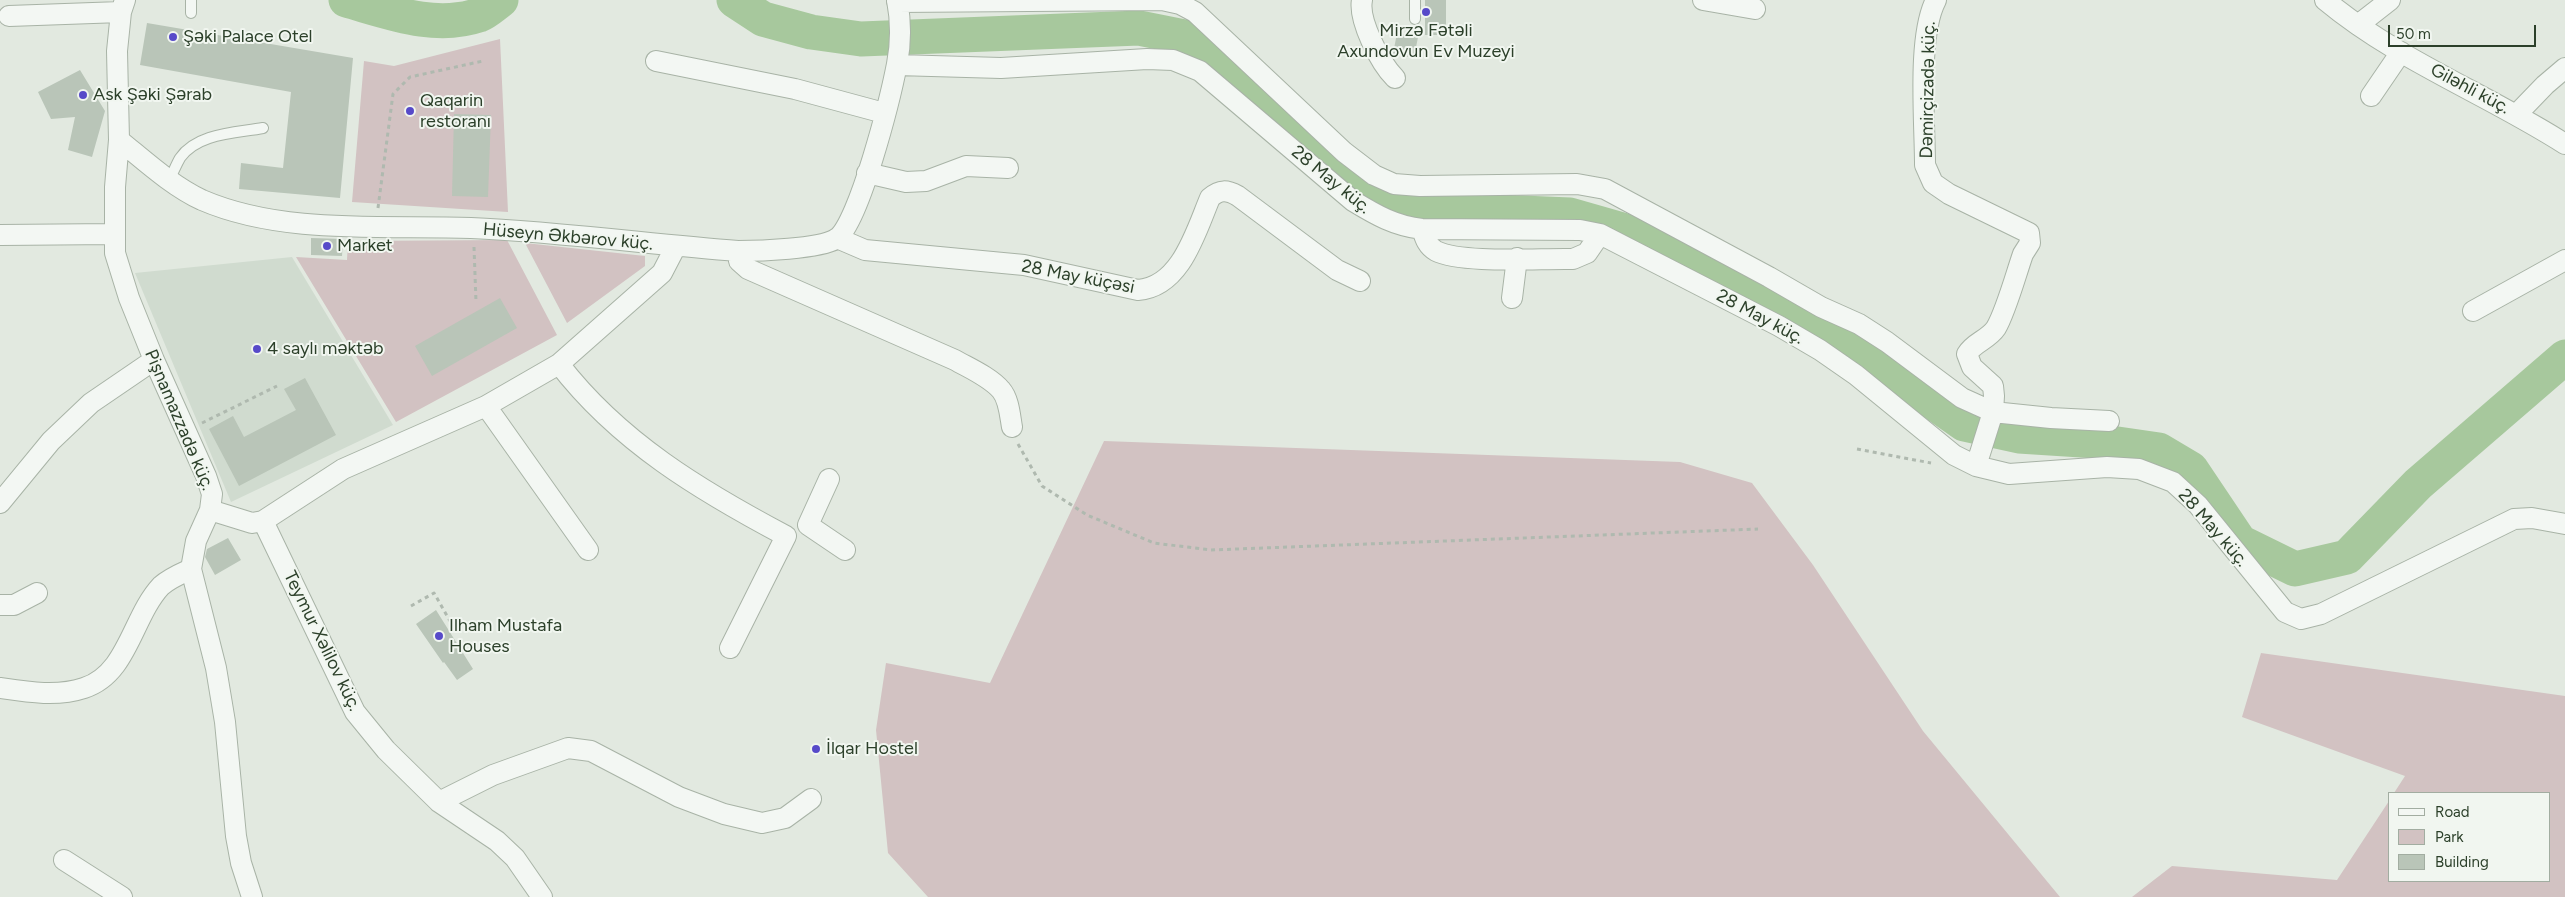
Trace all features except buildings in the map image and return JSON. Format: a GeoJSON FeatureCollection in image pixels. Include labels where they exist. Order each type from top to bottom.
{"type":"FeatureCollection","features":[{"type":"Feature","properties":{"kind":"street"},"geometry":{"type":"LineString","coordinates":[[837,238],[854,210],[884,113],[898,58],[898,6],[1162,0],[1180,4],[1196,12],[1344,152],[1374,175],[1394,184],[1420,186],[1577,184],[1605,189],[1821,307],[1859,324],[1887,342],[1962,398],[1992,416],[2109,421]]}},
{"type":"Feature","properties":{"kind":"street"},"geometry":{"type":"LineString","coordinates":[[1362,0],[1362,16],[1384,67],[1395,78]]}},
{"type":"Feature","properties":{"kind":"street"},"geometry":{"type":"LineString","coordinates":[[1703,0],[1755,9]]}},
{"type":"Feature","properties":{"kind":"street","name":"Dəmirçizadə küç."},"geometry":{"type":"LineString","coordinates":[[1936,0],[1929,13],[1925,35],[1925,165],[1933,184],[2029,234],[2030,243],[2023,254],[1995,328],[1985,339],[1972,346],[1967,354],[1972,367],[1993,386],[1992,416]]}},
{"type":"Feature","properties":{"kind":"street","name":"Giləhli küç."},"geometry":{"type":"LineString","coordinates":[[2325,0],[2358,25],[2401,52],[2517,114],[2565,144]]}},
{"type":"Feature","properties":{"kind":"street"},"geometry":{"type":"LineString","coordinates":[[2358,25],[2390,0]]}},
{"type":"Feature","properties":{"kind":"street"},"geometry":{"type":"LineString","coordinates":[[9,16],[123,6]]}},
{"type":"Feature","properties":{"kind":"street","name":"Pişnamazzadə küç."},"geometry":{"type":"LineString","coordinates":[[123,6],[117,51],[120,140],[115,187],[115,253],[129,298],[212,494],[210,510],[196,540],[191,569],[219,686],[225,722],[236,836],[241,863],[252,897]]}},
{"type":"Feature","properties":{"kind":"street"},"geometry":{"type":"LineString","coordinates":[[2371,96],[2401,52]]}},
{"type":"Feature","properties":{"kind":"street","name":"28 May küç."},"geometry":{"type":"LineString","coordinates":[[898,58],[1001,68],[1147,58],[1173,60],[1200,72],[1353,201],[1379,218],[1406,227],[1422,229],[1580,230],[1600,234],[1779,326],[1820,350],[1856,376],[1954,454],[1979,458],[2009,474],[2107,467],[2139,469],[2173,482],[2198,505],[2285,612],[2301,619],[2321,614],[2514,520],[2532,518],[2565,524]]}},
{"type":"Feature","properties":{"kind":"street"},"geometry":{"type":"LineString","coordinates":[[656,61],[795,89],[884,113]]}},
{"type":"Feature","properties":{"kind":"street"},"geometry":{"type":"LineString","coordinates":[[2517,114],[2565,68]]}},
{"type":"Feature","properties":{"kind":"street","name":"Hüseyn Əkbərov küç."},"geometry":{"type":"LineString","coordinates":[[120,140],[169,180],[201,199],[267,220],[376,226],[473,228],[738,251],[762,251],[827,242],[837,238]]}},
{"type":"Feature","properties":{"kind":"street"},"geometry":{"type":"LineString","coordinates":[[867,173],[906,182],[926,181],[966,166],[1008,168]]}},
{"type":"Feature","properties":{"kind":"street","name":"28 May küçəsi"},"geometry":{"type":"LineString","coordinates":[[837,238],[865,250],[1024,265],[1138,290],[1151,289],[1168,277],[1185,255],[1210,198],[1218,192],[1228,190],[1337,270],[1360,281]]}},
{"type":"Feature","properties":{"kind":"street"},"geometry":{"type":"LineString","coordinates":[[1422,229],[1426,242],[1436,251],[1460,257],[1573,259],[1586,253],[1600,234]]}},
{"type":"Feature","properties":{"kind":"street"},"geometry":{"type":"LineString","coordinates":[[0,235],[114,234]]}},
{"type":"Feature","properties":{"kind":"street"},"geometry":{"type":"LineString","coordinates":[[210,510],[252,523],[263,521],[343,469],[486,406],[559,364],[662,273],[676,246]]}},
{"type":"Feature","properties":{"kind":"street"},"geometry":{"type":"LineString","coordinates":[[738,251],[739,261],[748,268],[955,360],[984,377],[1002,390],[1008,403],[1012,428]]}},
{"type":"Feature","properties":{"kind":"street"},"geometry":{"type":"LineString","coordinates":[[1512,298],[1518,258]]}},
{"type":"Feature","properties":{"kind":"street"},"geometry":{"type":"LineString","coordinates":[[2473,311],[2565,260]]}},
{"type":"Feature","properties":{"kind":"street"},"geometry":{"type":"LineString","coordinates":[[0,503],[51,441],[84,409],[154,360]]}},
{"type":"Feature","properties":{"kind":"street"},"geometry":{"type":"LineString","coordinates":[[559,364],[582,394],[647,452],[691,483],[786,536]]}},
{"type":"Feature","properties":{"kind":"street"},"geometry":{"type":"LineString","coordinates":[[486,406],[588,550]]}},
{"type":"Feature","properties":{"kind":"street"},"geometry":{"type":"LineString","coordinates":[[1979,458],[1992,416]]}},
{"type":"Feature","properties":{"kind":"street"},"geometry":{"type":"LineString","coordinates":[[730,648],[786,536],[808,525],[829,479]]}},
{"type":"Feature","properties":{"kind":"street","name":"Teymur Xəlilov küç."},"geometry":{"type":"LineString","coordinates":[[263,521],[355,712],[386,750],[438,802],[497,841],[515,858],[542,897]]}},
{"type":"Feature","properties":{"kind":"street"},"geometry":{"type":"LineString","coordinates":[[808,525],[845,550]]}},
{"type":"Feature","properties":{"kind":"street"},"geometry":{"type":"LineString","coordinates":[[0,688],[56,693],[84,688],[107,676],[127,647],[151,600],[161,586],[173,577],[191,569]]}},
{"type":"Feature","properties":{"kind":"street"},"geometry":{"type":"LineString","coordinates":[[0,605],[14,605],[37,593]]}},
{"type":"Feature","properties":{"kind":"street"},"geometry":{"type":"LineString","coordinates":[[438,802],[493,775],[568,748],[591,751],[679,797],[724,814],[762,823],[785,818],[811,800]]}},
{"type":"Feature","properties":{"kind":"street"},"geometry":{"type":"LineString","coordinates":[[64,860],[122,897]]}},
{"type":"Feature","properties":{"kind":"lane"},"geometry":{"type":"LineString","coordinates":[[191,0],[191,13]]}},
{"type":"Feature","properties":{"kind":"lane"},"geometry":{"type":"LineString","coordinates":[[1415,0],[1415,19]]}},
{"type":"Feature","properties":{"kind":"lane"},"geometry":{"type":"LineString","coordinates":[[169,180],[180,158],[194,144],[218,136],[263,128]]}},
{"type":"Feature","properties":{"kind":"path"},"geometry":{"type":"LineString","coordinates":[[376,226],[393,94],[410,77],[483,61]]}},
{"type":"Feature","properties":{"kind":"path"},"geometry":{"type":"LineString","coordinates":[[473,228],[476,302]]}},
{"type":"Feature","properties":{"kind":"path"},"geometry":{"type":"LineString","coordinates":[[186,431],[277,386]]}},
{"type":"Feature","properties":{"kind":"path"},"geometry":{"type":"LineString","coordinates":[[1012,428],[1022,453],[1042,486],[1086,515],[1154,543],[1211,550],[1262,549],[1758,529]]}},
{"type":"Feature","properties":{"kind":"path"},"geometry":{"type":"LineString","coordinates":[[1857,449],[1937,464],[1944,463],[1954,454]]}},
{"type":"Feature","properties":{"kind":"path"},"geometry":{"type":"LineString","coordinates":[[411,606],[434,593],[450,620]]}},
{"type":"Feature","properties":{"kind":"shaded area","name":"4 saylı məktəb"},"geometry":{"type":"Polygon","coordinates":[[[292,257],[393,425],[231,502],[135,273],[292,257]]]}},
{"type":"Feature","properties":{"kind":"green space"},"geometry":{"type":"Polygon","coordinates":[[[500,39],[508,212],[352,202],[364,61],[394,66],[500,39]]]}},
{"type":"Feature","properties":{"kind":"green space"},"geometry":{"type":"Polygon","coordinates":[[[507,240],[557,335],[396,422],[296,257],[347,260],[348,241],[507,240]]]}},
{"type":"Feature","properties":{"kind":"green space"},"geometry":{"type":"Polygon","coordinates":[[[525,243],[645,256],[645,266],[567,323],[525,243]]]}},
{"type":"Feature","properties":{"kind":"green space"},"geometry":{"type":"Polygon","coordinates":[[[1104,441],[1680,462],[1752,483],[1813,565],[1923,731],[2060,897],[928,897],[888,853],[876,730],[886,663],[990,683],[1104,441]]]}},
{"type":"Feature","properties":{"kind":"green space"},"geometry":{"type":"Polygon","coordinates":[[[2261,653],[2565,696],[2565,897],[2132,897],[2172,866],[2337,880],[2388,803],[2388,882],[2550,882],[2550,792],[2395,792],[2405,776],[2242,717],[2261,653]]]}},
{"type":"Feature","properties":{"kind":"waterway"},"geometry":{"type":"LineString","coordinates":[[346,0],[412,18],[446,21],[479,15],[501,0]]}},
{"type":"Feature","properties":{"kind":"waterway"},"geometry":{"type":"LineString","coordinates":[[734,0],[763,19],[811,32],[861,39],[1139,28],[1184,37],[1209,52],[1343,174],[1396,203],[1474,211],[1570,215],[1626,231],[1698,264],[1796,314],[1874,361],[1964,424],[2019,436],[2097,441],[2159,450],[2191,469],[2240,542],[2295,569],[2347,557],[2418,484],[2565,357]]}},
{"type":"Feature","properties":{"kind":"place","name":"Mirzə Fətəli Axundovun Ev Muzeyi"},"geometry":{"type":"Point","coordinates":[1426,12]}},
{"type":"Feature","properties":{"kind":"place","name":"Şəki Palace Otel"},"geometry":{"type":"Point","coordinates":[173,37]}},
{"type":"Feature","properties":{"kind":"place","name":"Ask Şəki Şərab"},"geometry":{"type":"Point","coordinates":[83,95]}},
{"type":"Feature","properties":{"kind":"place","name":"Qaqarin restoranı"},"geometry":{"type":"Point","coordinates":[410,111]}},
{"type":"Feature","properties":{"kind":"place","name":"Market"},"geometry":{"type":"Point","coordinates":[327,246]}},
{"type":"Feature","properties":{"kind":"place","name":"4 saylı məktəb"},"geometry":{"type":"Point","coordinates":[257,349]}},
{"type":"Feature","properties":{"kind":"place","name":"Ilham Mustafa Houses"},"geometry":{"type":"Point","coordinates":[439,636]}},
{"type":"Feature","properties":{"kind":"place","name":"İlqar Hostel"},"geometry":{"type":"Point","coordinates":[816,749]}}]}
